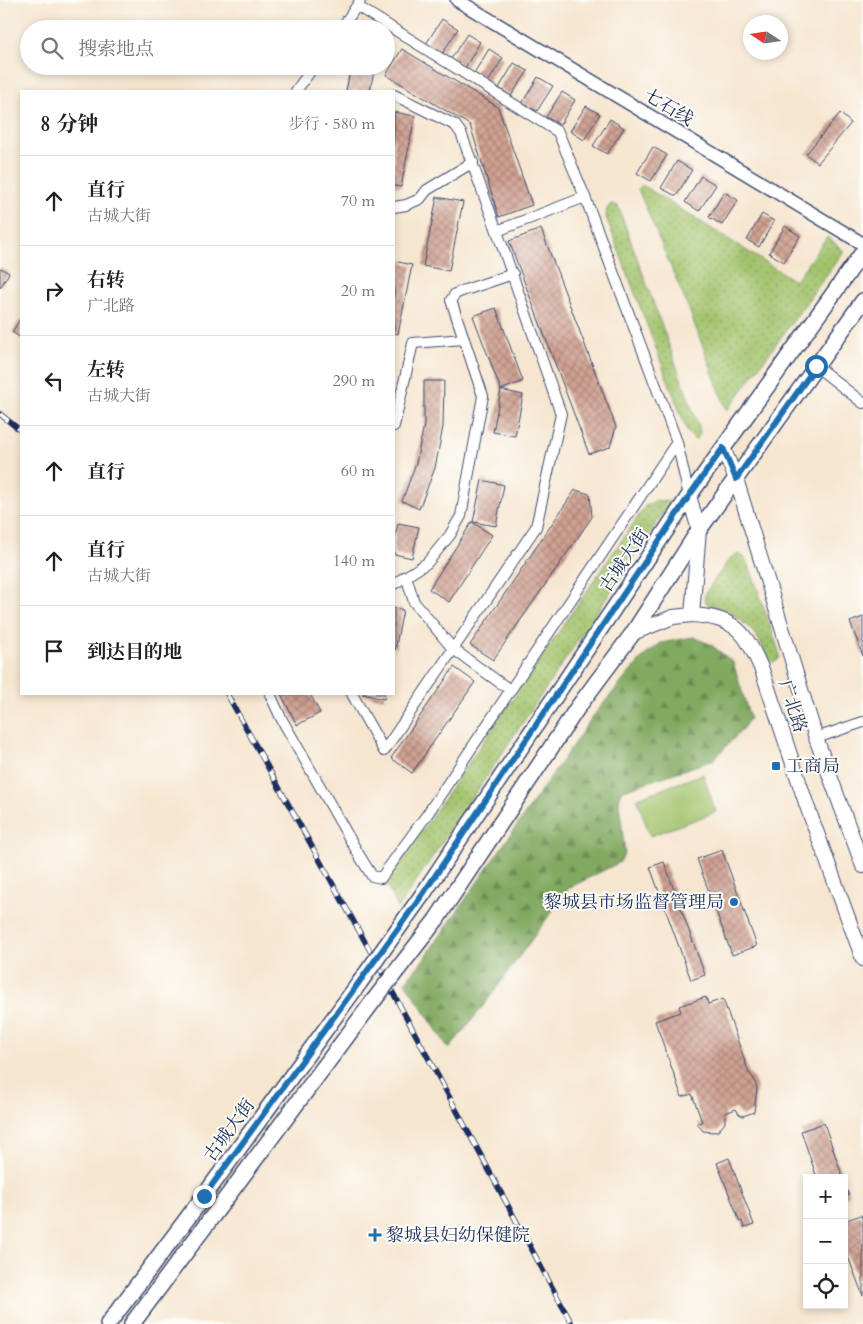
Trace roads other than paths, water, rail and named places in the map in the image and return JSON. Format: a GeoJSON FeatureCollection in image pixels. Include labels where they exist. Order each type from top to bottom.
{"type":"FeatureCollection","features":[{"type":"Feature","properties":{"kind":"main road","name":"古城大街"},"geometry":{"type":"LineString","coordinates":[[108,1324],[204,1196],[423,894],[689,496],[863,252]]}},
{"type":"Feature","properties":{"kind":"main road"},"geometry":{"type":"LineString","coordinates":[[132,1324],[436,920],[578,707],[633,633],[699,530],[863,301]]}},
{"type":"Feature","properties":{"kind":"main road","name":"广北路"},"geometry":{"type":"LineString","coordinates":[[723,448],[736,479],[816,738],[863,866]]}},
{"type":"Feature","properties":{"kind":"main road"},"geometry":{"type":"LineString","coordinates":[[689,496],[699,530],[692,615]]}},
{"type":"Feature","properties":{"kind":"main road","name":"广北路"},"geometry":{"type":"LineString","coordinates":[[633,633],[656,622],[673,617],[692,615],[713,616],[733,625],[745,636],[762,670],[807,806],[863,959]]}},
{"type":"Feature","properties":{"kind":"street","name":"七石线"},"geometry":{"type":"LineString","coordinates":[[457,0],[863,244]]}},
{"type":"Feature","properties":{"kind":"street"},"geometry":{"type":"LineString","coordinates":[[347,20],[359,3],[385,20]]}},
{"type":"Feature","properties":{"kind":"street"},"geometry":{"type":"LineString","coordinates":[[395,26],[558,132],[585,197],[677,442],[689,496]]}},
{"type":"Feature","properties":{"kind":"street"},"geometry":{"type":"LineString","coordinates":[[297,90],[308,75]]}},
{"type":"Feature","properties":{"kind":"street"},"geometry":{"type":"LineString","coordinates":[[353,695],[384,751],[536,527],[562,414],[498,231],[461,133],[455,125],[395,96]]}},
{"type":"Feature","properties":{"kind":"street"},"geometry":{"type":"LineString","coordinates":[[395,207],[406,205],[420,199],[427,190],[472,162]]}},
{"type":"Feature","properties":{"kind":"street"},"geometry":{"type":"LineString","coordinates":[[498,231],[585,197]]}},
{"type":"Feature","properties":{"kind":"street"},"geometry":{"type":"LineString","coordinates":[[395,583],[427,563],[450,535],[461,516],[484,396],[451,300],[455,294],[513,274]]}},
{"type":"Feature","properties":{"kind":"street"},"geometry":{"type":"LineString","coordinates":[[395,422],[413,343],[464,339]]}},
{"type":"Feature","properties":{"kind":"street"},"geometry":{"type":"LineString","coordinates":[[816,366],[863,403]]}},
{"type":"Feature","properties":{"kind":"street"},"geometry":{"type":"LineString","coordinates":[[270,695],[359,855],[372,876],[381,878],[426,816],[677,442]]}},
{"type":"Feature","properties":{"kind":"street"},"geometry":{"type":"LineString","coordinates":[[406,576],[414,602],[453,650],[510,690]]}},
{"type":"Feature","properties":{"kind":"street"},"geometry":{"type":"LineString","coordinates":[[816,738],[863,722]]}},
{"type":"Feature","properties":{"kind":"railway"},"geometry":{"type":"LineString","coordinates":[[0,414],[20,430]]}},
{"type":"Feature","properties":{"kind":"railway"},"geometry":{"type":"LineString","coordinates":[[228,695],[378,965],[572,1324]]}},
{"type":"Feature","properties":{"kind":"place","name":"工商局"},"geometry":{"type":"Point","coordinates":[776,766]}},
{"type":"Feature","properties":{"kind":"place","name":"黎城县市场监督管理局"},"geometry":{"type":"Point","coordinates":[734,902]}},
{"type":"Feature","properties":{"kind":"place","name":"黎城县妇幼保健院"},"geometry":{"type":"Point","coordinates":[375,1235]}}]}
